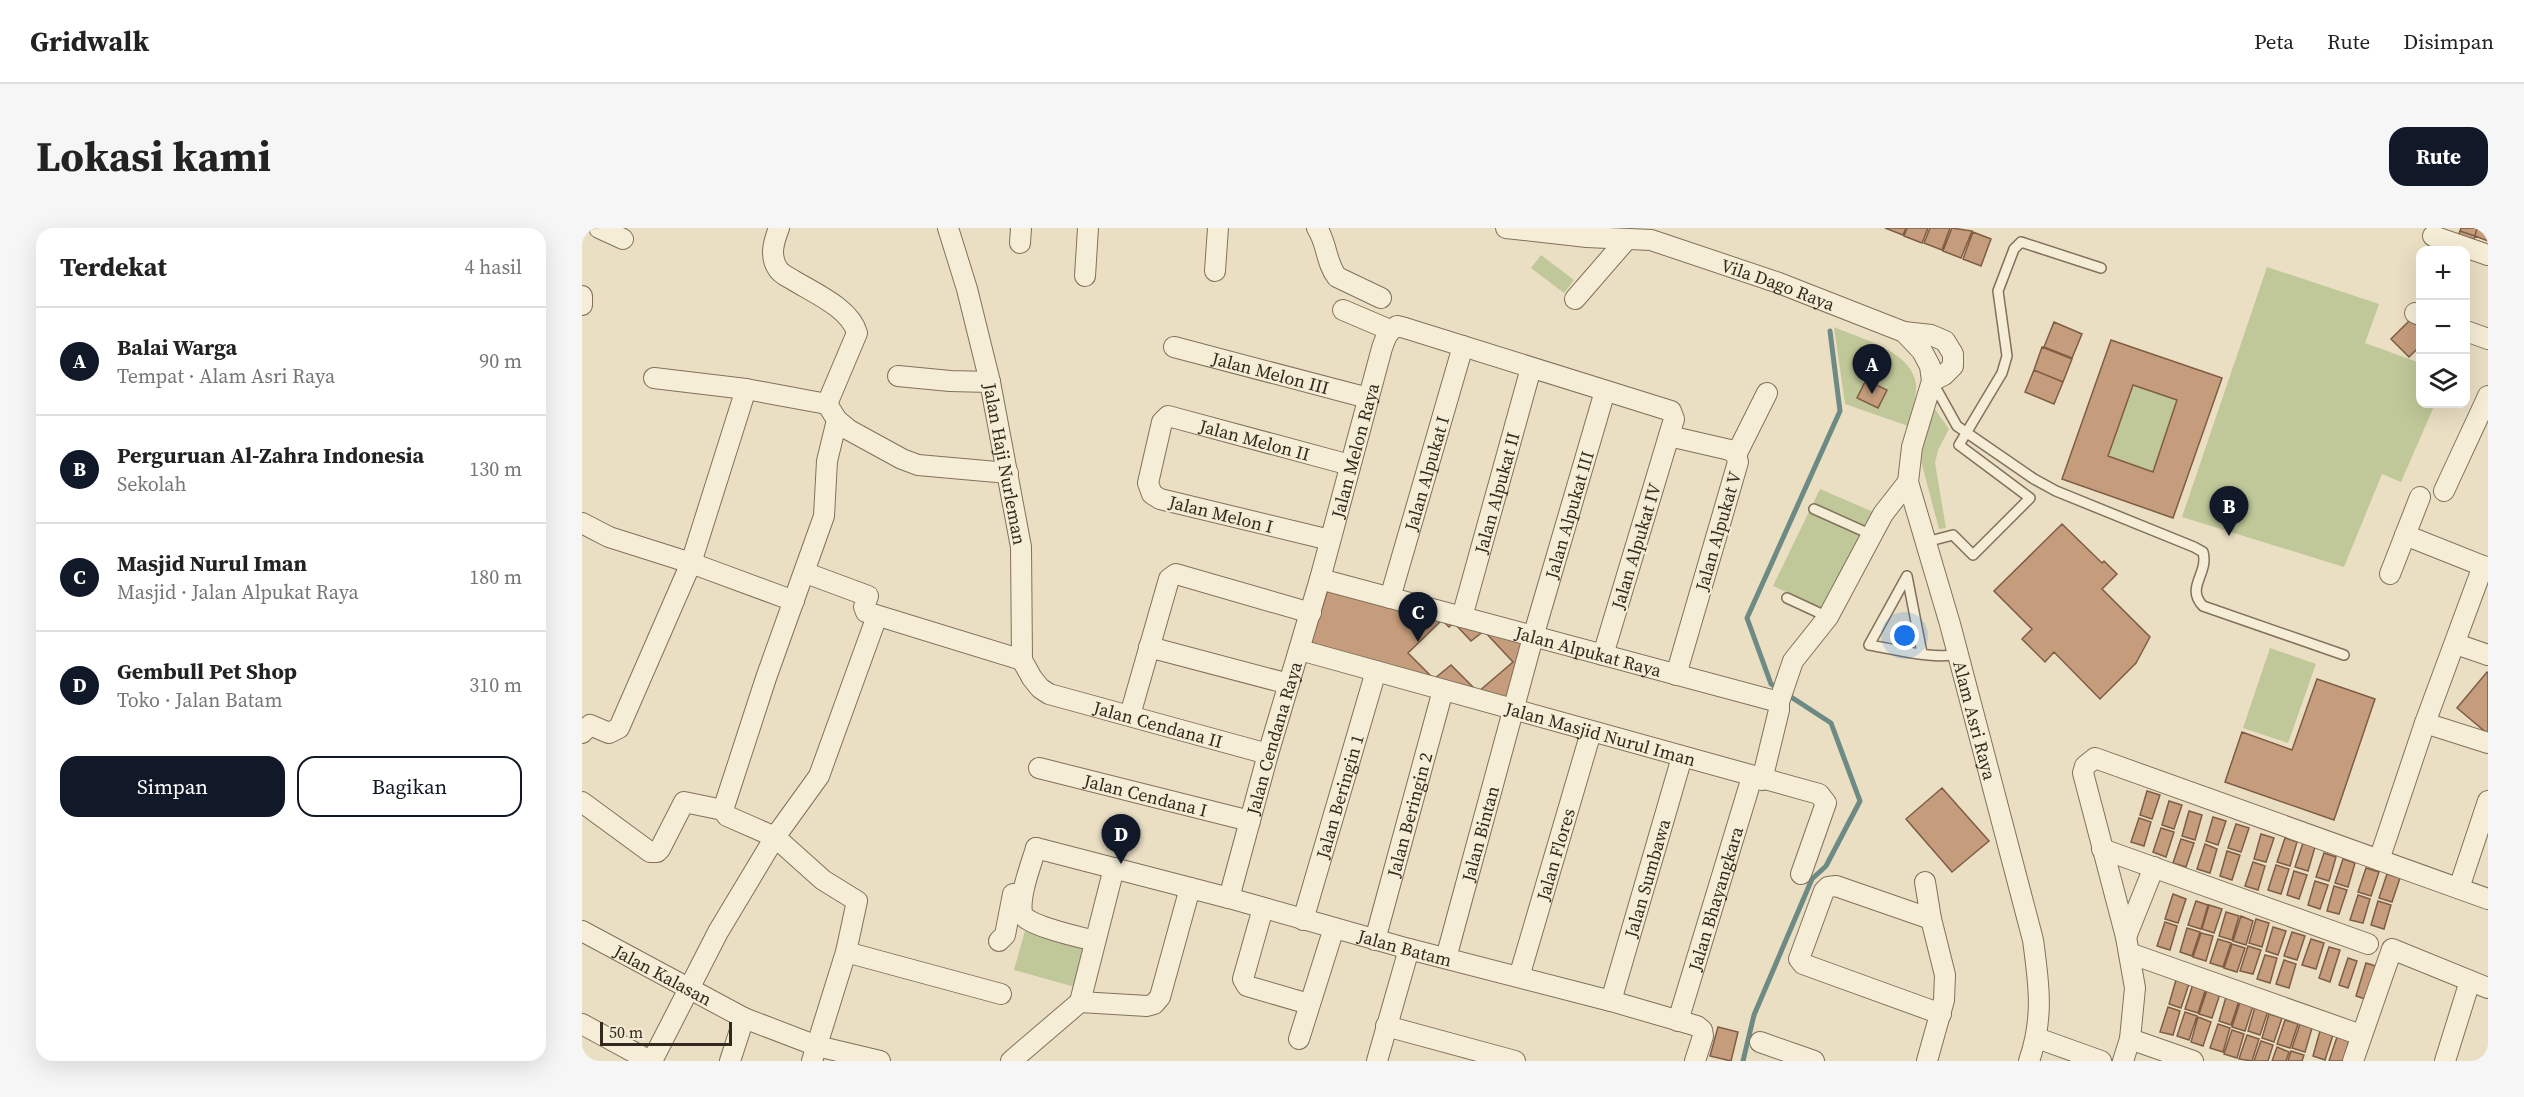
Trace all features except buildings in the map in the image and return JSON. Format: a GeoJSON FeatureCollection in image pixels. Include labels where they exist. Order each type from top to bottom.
{"type":"FeatureCollection","features":[{"type":"Feature","properties":{"kind":"street"},"geometry":{"type":"LineString","coordinates":[[600,228],[623,239]]}},
{"type":"Feature","properties":{"kind":"street"},"geometry":{"type":"LineString","coordinates":[[779,228],[773,243],[773,257],[778,270],[833,305],[855,325],[857,333],[832,412],[825,516],[723,810],[727,816],[775,837],[823,880],[857,901],[846,952],[814,1054]]}},
{"type":"Feature","properties":{"kind":"street","name":"Jalan Haji Nurleman"},"geometry":{"type":"LineString","coordinates":[[948,228],[967,289],[990,382],[1021,547],[1022,660]]}},
{"type":"Feature","properties":{"kind":"street"},"geometry":{"type":"LineString","coordinates":[[1085,276],[1088,228]]}},
{"type":"Feature","properties":{"kind":"street"},"geometry":{"type":"LineString","coordinates":[[1215,272],[1218,228]]}},
{"type":"Feature","properties":{"kind":"street"},"geometry":{"type":"LineString","coordinates":[[1317,228],[1322,236],[1332,272],[1337,278],[1381,298]]}},
{"type":"Feature","properties":{"kind":"street","name":"Vila Dago Raya"},"geometry":{"type":"LineString","coordinates":[[1511,228],[1638,236],[1779,283],[1904,332],[1931,335],[1945,342],[1953,354],[1953,366],[1944,375],[1932,381]]}},
{"type":"Feature","properties":{"kind":"street"},"geometry":{"type":"LineString","coordinates":[[1575,299],[1638,236]]}},
{"type":"Feature","properties":{"kind":"street"},"geometry":{"type":"LineString","coordinates":[[2433,236],[2488,255]]}},
{"type":"Feature","properties":{"kind":"street"},"geometry":{"type":"LineString","coordinates":[[582,296],[582,305]]}},
{"type":"Feature","properties":{"kind":"street"},"geometry":{"type":"LineString","coordinates":[[1344,310],[1394,328],[1463,346],[1605,391]]}},
{"type":"Feature","properties":{"kind":"street","name":"Jalan Melon Raya"},"geometry":{"type":"LineString","coordinates":[[1320,579],[1368,398],[1387,334],[1394,328]]}},
{"type":"Feature","properties":{"kind":"street"},"geometry":{"type":"LineString","coordinates":[[2470,332],[2488,339]]}},
{"type":"Feature","properties":{"kind":"street","name":"Jalan Alpukat I"},"geometry":{"type":"LineString","coordinates":[[1390,598],[1463,346]]}},
{"type":"Feature","properties":{"kind":"street","name":"Jalan Melon III"},"geometry":{"type":"LineString","coordinates":[[1174,347],[1368,398]]}},
{"type":"Feature","properties":{"kind":"street","name":"Jalan Alpukat II"},"geometry":{"type":"LineString","coordinates":[[1462,617],[1531,368]]}},
{"type":"Feature","properties":{"kind":"street"},"geometry":{"type":"LineString","coordinates":[[898,376],[990,382]]}},
{"type":"Feature","properties":{"kind":"street"},"geometry":{"type":"LineString","coordinates":[[654,378],[746,389],[832,412],[849,430],[881,449],[918,465],[1008,473]]}},
{"type":"Feature","properties":{"kind":"street","name":"Alam Asri Raya"},"geometry":{"type":"LineString","coordinates":[[1932,381],[1912,447],[1908,482],[1958,654],[2033,940],[2039,983],[2040,1018],[2030,1061]]}},
{"type":"Feature","properties":{"kind":"street"},"geometry":{"type":"LineString","coordinates":[[582,733],[590,725],[609,733],[619,728],[691,563],[746,389]]}},
{"type":"Feature","properties":{"kind":"street","name":"Jalan Alpukat IV"},"geometry":{"type":"LineString","coordinates":[[1603,656],[1674,419],[1671,411],[1605,391]]}},
{"type":"Feature","properties":{"kind":"street","name":"Jalan Alpukat III"},"geometry":{"type":"LineString","coordinates":[[1514,709],[1605,391]]}},
{"type":"Feature","properties":{"kind":"street"},"geometry":{"type":"LineString","coordinates":[[1736,455],[1767,393]]}},
{"type":"Feature","properties":{"kind":"street"},"geometry":{"type":"LineString","coordinates":[[2444,491],[2488,396]]}},
{"type":"Feature","properties":{"kind":"street","name":"Jalan Melon II"},"geometry":{"type":"LineString","coordinates":[[1162,422],[1168,417],[1350,465]]}},
{"type":"Feature","properties":{"kind":"street","name":"Jalan Melon I"},"geometry":{"type":"LineString","coordinates":[[1162,422],[1148,483],[1152,494],[1160,499],[1330,540]]}},
{"type":"Feature","properties":{"kind":"street","name":"Jalan Alpukat V"},"geometry":{"type":"LineString","coordinates":[[1668,436],[1730,450],[1736,455],[1738,462],[1676,675]]}},
{"type":"Feature","properties":{"kind":"street"},"geometry":{"type":"LineString","coordinates":[[1757,778],[1793,661],[1828,617],[1883,514],[1908,482]]}},
{"type":"Feature","properties":{"kind":"street"},"geometry":{"type":"LineString","coordinates":[[2390,574],[2420,496]]}},
{"type":"Feature","properties":{"kind":"street"},"geometry":{"type":"LineString","coordinates":[[582,523],[609,537],[691,563],[794,601]]}},
{"type":"Feature","properties":{"kind":"street"},"geometry":{"type":"LineString","coordinates":[[2379,860],[2426,723],[2486,567],[2405,535]]}},
{"type":"Feature","properties":{"kind":"street"},"geometry":{"type":"LineString","coordinates":[[806,573],[868,596],[864,610],[877,616],[1022,660]]}},
{"type":"Feature","properties":{"kind":"street"},"geometry":{"type":"LineString","coordinates":[[1130,715],[1170,579],[1176,574],[1311,613]]}},
{"type":"Feature","properties":{"kind":"street","name":"Jalan Alpukat Raya"},"geometry":{"type":"LineString","coordinates":[[1320,579],[1779,702]]}},
{"type":"Feature","properties":{"kind":"street","name":"Jalan Cendana Raya"},"geometry":{"type":"LineString","coordinates":[[1229,898],[1268,754],[1320,579]]}},
{"type":"Feature","properties":{"kind":"street"},"geometry":{"type":"LineString","coordinates":[[582,1024],[651,1061],[688,987],[775,837],[819,776],[877,616]]}},
{"type":"Feature","properties":{"kind":"street"},"geometry":{"type":"LineString","coordinates":[[2456,644],[2488,655]]}},
{"type":"Feature","properties":{"kind":"street"},"geometry":{"type":"LineString","coordinates":[[1149,647],[1289,684]]}},
{"type":"Feature","properties":{"kind":"street","name":"Jalan Masjid Nurul Iman"},"geometry":{"type":"LineString","coordinates":[[1300,650],[1819,794],[1826,803],[1801,874]]}},
{"type":"Feature","properties":{"kind":"street","name":"Jalan Cendana II"},"geometry":{"type":"LineString","coordinates":[[1022,660],[1032,678],[1049,694],[1268,754]]}},
{"type":"Feature","properties":{"kind":"street","name":"Jalan Beringin 1"},"geometry":{"type":"LineString","coordinates":[[1304,920],[1376,671]]}},
{"type":"Feature","properties":{"kind":"street","name":"Jalan Beringin 2"},"geometry":{"type":"LineString","coordinates":[[1375,940],[1443,690]]}},
{"type":"Feature","properties":{"kind":"street","name":"Jalan Bintan"},"geometry":{"type":"LineString","coordinates":[[1446,958],[1514,709]]}},
{"type":"Feature","properties":{"kind":"street"},"geometry":{"type":"LineString","coordinates":[[2426,723],[2488,742]]}},
{"type":"Feature","properties":{"kind":"street","name":"Jalan Flores"},"geometry":{"type":"LineString","coordinates":[[1519,977],[1591,732]]}},
{"type":"Feature","properties":{"kind":"street","name":"Jalan Sumbawa"},"geometry":{"type":"LineString","coordinates":[[1611,1001],[1682,757]]}},
{"type":"Feature","properties":{"kind":"street"},"geometry":{"type":"LineString","coordinates":[[2123,1061],[2130,1039],[2135,988],[2128,945],[2083,773],[2085,766],[2096,758],[2488,899]]}},
{"type":"Feature","properties":{"kind":"street","name":"Jalan Cendana I"},"geometry":{"type":"LineString","coordinates":[[1039,768],[1250,821]]}},
{"type":"Feature","properties":{"kind":"street","name":"Jalan Bhayangkara"},"geometry":{"type":"LineString","coordinates":[[1695,1061],[1703,1036],[1702,1030],[1688,1024],[1757,778]]}},
{"type":"Feature","properties":{"kind":"street"},"geometry":{"type":"LineString","coordinates":[[2459,888],[2488,801]]}},
{"type":"Feature","properties":{"kind":"street"},"geometry":{"type":"LineString","coordinates":[[582,802],[650,852],[657,852],[660,849],[684,802],[723,810]]}},
{"type":"Feature","properties":{"kind":"street"},"geometry":{"type":"LineString","coordinates":[[999,941],[1005,935],[1021,857],[1027,850],[1036,848],[1025,887],[1022,913],[1024,917],[1035,924],[1095,941]]}},
{"type":"Feature","properties":{"kind":"street","name":"Jalan Batam"},"geometry":{"type":"LineString","coordinates":[[1036,848],[1611,1001],[1688,1024]]}},
{"type":"Feature","properties":{"kind":"street"},"geometry":{"type":"LineString","coordinates":[[2102,849],[2368,944]]}},
{"type":"Feature","properties":{"kind":"street"},"geometry":{"type":"LineString","coordinates":[[2128,945],[2154,867]]}},
{"type":"Feature","properties":{"kind":"street"},"geometry":{"type":"LineString","coordinates":[[1011,1061],[1080,1002],[1114,868]]}},
{"type":"Feature","properties":{"kind":"street"},"geometry":{"type":"LineString","coordinates":[[1925,882],[1931,919],[1945,975],[1941,1014],[1927,1061]]}},
{"type":"Feature","properties":{"kind":"street"},"geometry":{"type":"LineString","coordinates":[[1931,919],[1836,886],[1828,887],[1824,891],[1799,959],[1803,964],[1941,1014]]}},
{"type":"Feature","properties":{"kind":"street"},"geometry":{"type":"LineString","coordinates":[[1080,1002],[1147,1006],[1154,1004],[1160,997],[1190,888]]}},
{"type":"Feature","properties":{"kind":"street"},"geometry":{"type":"LineString","coordinates":[[1263,908],[1243,979],[1244,983],[1247,986],[1309,1004]]}},
{"type":"Feature","properties":{"kind":"street"},"geometry":{"type":"LineString","coordinates":[[1299,1039],[1334,928]]}},
{"type":"Feature","properties":{"kind":"street","name":"Jalan Kalasan"},"geometry":{"type":"LineString","coordinates":[[582,931],[814,1054],[880,1061]]}},
{"type":"Feature","properties":{"kind":"street"},"geometry":{"type":"LineString","coordinates":[[2128,945],[2361,1035]]}},
{"type":"Feature","properties":{"kind":"street"},"geometry":{"type":"LineString","coordinates":[[1377,1061],[1409,949]]}},
{"type":"Feature","properties":{"kind":"street"},"geometry":{"type":"LineString","coordinates":[[2353,1061],[2392,949],[2479,985],[2445,1061]]}},
{"type":"Feature","properties":{"kind":"street"},"geometry":{"type":"LineString","coordinates":[[846,952],[1001,994]]}},
{"type":"Feature","properties":{"kind":"street"},"geometry":{"type":"LineString","coordinates":[[730,1061],[744,1018]]}},
{"type":"Feature","properties":{"kind":"street"},"geometry":{"type":"LineString","coordinates":[[1386,1026],[1515,1061]]}},
{"type":"Feature","properties":{"kind":"street"},"geometry":{"type":"LineString","coordinates":[[2037,1038],[2101,1061]]}},
{"type":"Feature","properties":{"kind":"street"},"geometry":{"type":"LineString","coordinates":[[2130,1039],[2193,1061]]}},
{"type":"Feature","properties":{"kind":"street"},"geometry":{"type":"LineString","coordinates":[[1760,1042],[1812,1061]]}},
{"type":"Feature","properties":{"kind":"lane"},"geometry":{"type":"LineString","coordinates":[[1926,542],[1953,535],[1973,555],[2030,498],[1959,445],[2002,373],[2007,357],[1998,291],[2014,249],[2020,242],[2101,268]]}},
{"type":"Feature","properties":{"kind":"lane"},"geometry":{"type":"LineString","coordinates":[[1932,381],[1957,426],[2056,491],[2203,552],[2205,561],[2195,591],[2196,599],[2203,606],[2344,655]]}},
{"type":"Feature","properties":{"kind":"lane"},"geometry":{"type":"LineString","coordinates":[[1814,509],[1872,535]]}},
{"type":"Feature","properties":{"kind":"lane"},"geometry":{"type":"LineString","coordinates":[[1922,653],[1907,576],[1869,645],[1922,653],[1947,656],[1958,654]]}},
{"type":"Feature","properties":{"kind":"lane"},"geometry":{"type":"LineString","coordinates":[[1787,598],[1828,617]]}},
{"type":"Feature","properties":{"kind":"green space"},"geometry":{"type":"Polygon","coordinates":[[[1541,255],[1574,280],[1564,293],[1531,268],[1541,255]]]}},
{"type":"Feature","properties":{"kind":"green space"},"geometry":{"type":"Polygon","coordinates":[[[2267,267],[2379,304],[2365,343],[2416,362],[2416,408],[2433,408],[2401,482],[2382,474],[2344,567],[2182,517],[2267,267]]]}},
{"type":"Feature","properties":{"kind":"green space"},"geometry":{"type":"Polygon","coordinates":[[[1834,327],[1884,348],[1905,363],[1916,384],[1908,426],[1845,404],[1834,327]]]}},
{"type":"Feature","properties":{"kind":"green space"},"geometry":{"type":"Polygon","coordinates":[[[2133,385],[2177,400],[2153,472],[2108,456],[2133,385]]]}},
{"type":"Feature","properties":{"kind":"green space"},"geometry":{"type":"Polygon","coordinates":[[[1934,408],[1949,429],[1938,450],[1935,463],[1946,528],[1939,529],[1921,461],[1922,445],[1934,408]]]}},
{"type":"Feature","properties":{"kind":"green space"},"geometry":{"type":"Polygon","coordinates":[[[1820,489],[1878,514],[1825,610],[1773,586],[1820,489]]]}},
{"type":"Feature","properties":{"kind":"green space"},"geometry":{"type":"Polygon","coordinates":[[[2270,648],[2316,664],[2288,743],[2243,728],[2270,648]]]}},
{"type":"Feature","properties":{"kind":"green space"},"geometry":{"type":"Polygon","coordinates":[[[1025,931],[1086,948],[1075,987],[1014,970],[1025,931]]]}},
{"type":"Feature","properties":{"kind":"waterway"},"geometry":{"type":"LineString","coordinates":[[1743,1061],[1754,1015],[1812,879],[1826,866],[1860,801],[1831,723],[1771,684],[1747,618],[1840,411],[1830,331]]}},
{"type":"Feature","properties":{"kind":"place","name":"Balai Warga"},"geometry":{"type":"Point","coordinates":[1872,394]}},
{"type":"Feature","properties":{"kind":"place","name":"Perguruan Al-Zahra Indonesia"},"geometry":{"type":"Point","coordinates":[2229,536]}},
{"type":"Feature","properties":{"kind":"place","name":"Masjid Nurul Iman"},"geometry":{"type":"Point","coordinates":[1418,642]}},
{"type":"Feature","properties":{"kind":"place","name":"Gembull Pet Shop"},"geometry":{"type":"Point","coordinates":[1121,864]}}]}
